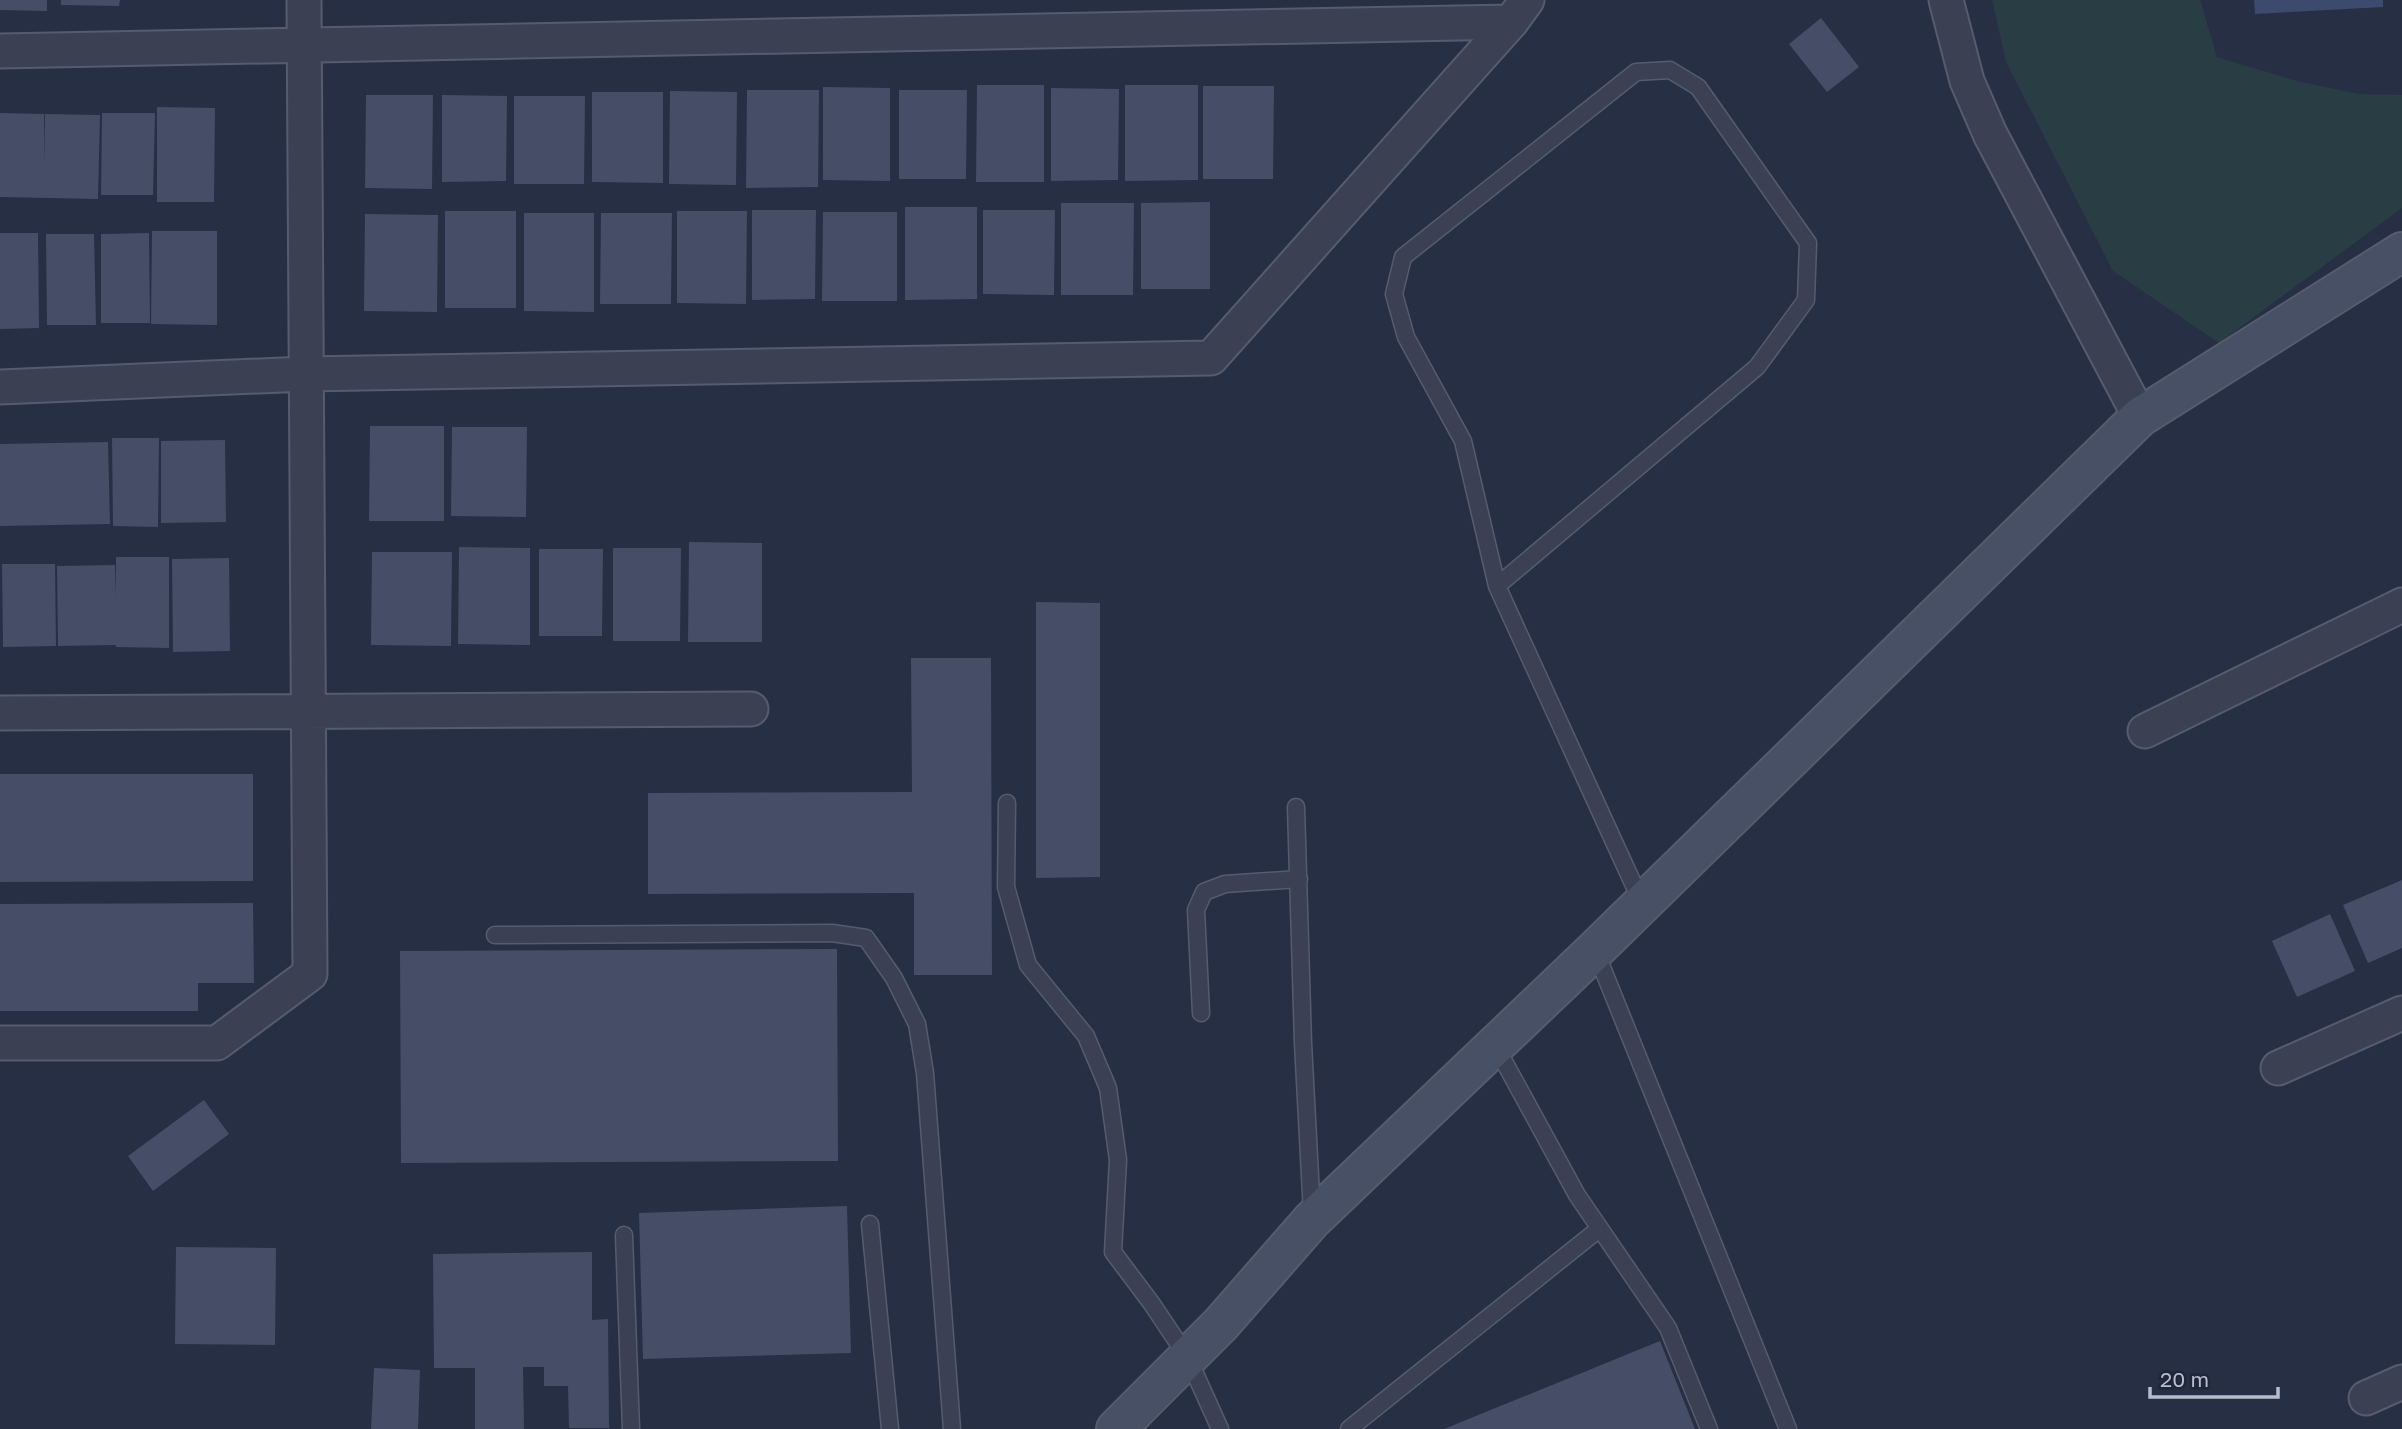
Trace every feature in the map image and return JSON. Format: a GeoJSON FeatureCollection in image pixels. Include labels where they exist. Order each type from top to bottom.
{"type":"FeatureCollection","features":[{"type":"Feature","properties":{"kind":"main road"},"geometry":{"type":"LineString","coordinates":[[1116,1429],[1222,1325],[1312,1220],[1595,950],[2140,417],[2402,252]]}},
{"type":"Feature","properties":{"kind":"street"},"geometry":{"type":"LineString","coordinates":[[0,1043],[217,1043],[310,974],[304,0]]}},
{"type":"Feature","properties":{"kind":"street"},"geometry":{"type":"LineString","coordinates":[[1945,0],[1966,81],[1990,134],[2140,417]]}},
{"type":"Feature","properties":{"kind":"street"},"geometry":{"type":"LineString","coordinates":[[0,51],[304,46],[1519,11]]}},
{"type":"Feature","properties":{"kind":"street"},"geometry":{"type":"LineString","coordinates":[[0,387],[305,374],[1211,358],[1519,11]]}},
{"type":"Feature","properties":{"kind":"street"},"geometry":{"type":"LineString","coordinates":[[2145,731],[2402,605]]}},
{"type":"Feature","properties":{"kind":"street"},"geometry":{"type":"LineString","coordinates":[[0,713],[751,709]]}},
{"type":"Feature","properties":{"kind":"street"},"geometry":{"type":"LineString","coordinates":[[2278,1068],[2402,1013]]}},
{"type":"Feature","properties":{"kind":"street"},"geometry":{"type":"LineString","coordinates":[[2366,1398],[2402,1382]]}},
{"type":"Feature","properties":{"kind":"lane"},"geometry":{"type":"LineString","coordinates":[[1497,586],[1757,367],[1806,300],[1808,243],[1698,87],[1670,70],[1636,72],[1404,257],[1394,294],[1406,337],[1463,441],[1497,586],[1643,903]]}},
{"type":"Feature","properties":{"kind":"lane"},"geometry":{"type":"LineString","coordinates":[[1007,803],[1006,887],[1028,965],[1086,1036],[1108,1088],[1118,1160],[1113,1252],[1188,1359],[1220,1429]]}},
{"type":"Feature","properties":{"kind":"lane"},"geometry":{"type":"LineString","coordinates":[[1296,807],[1303,1043],[1312,1220]]}},
{"type":"Feature","properties":{"kind":"lane"},"geometry":{"type":"LineString","coordinates":[[1201,1013],[1196,910],[1204,892],[1225,884],[1298,879]]}},
{"type":"Feature","properties":{"kind":"lane"},"geometry":{"type":"LineString","coordinates":[[495,935],[832,933],[866,939],[894,978],[917,1024],[925,1073],[951,1429]]}},
{"type":"Feature","properties":{"kind":"lane"},"geometry":{"type":"LineString","coordinates":[[1595,950],[1788,1429]]}},
{"type":"Feature","properties":{"kind":"lane"},"geometry":{"type":"LineString","coordinates":[[1495,1045],[1577,1195],[1668,1328],[1709,1429]]}},
{"type":"Feature","properties":{"kind":"lane"},"geometry":{"type":"LineString","coordinates":[[870,1224],[890,1429]]}},
{"type":"Feature","properties":{"kind":"lane"},"geometry":{"type":"LineString","coordinates":[[1349,1429],[1599,1229]]}},
{"type":"Feature","properties":{"kind":"lane"},"geometry":{"type":"LineString","coordinates":[[624,1235],[631,1429]]}},
{"type":"Feature","properties":{"kind":"shaded area"},"geometry":{"type":"Polygon","coordinates":[[[1992,0],[2200,0],[2217,57],[2297,81],[2359,94],[2402,95],[2402,208],[2219,343],[2113,271],[2006,62],[1992,0]]]}},
{"type":"Feature","properties":{"kind":"water"},"geometry":{"type":"Polygon","coordinates":[[[2254,0],[2383,0],[2383,7],[2255,14],[2254,0]]]}},
{"type":"Feature","properties":{"kind":"building"},"geometry":{"type":"Polygon","coordinates":[[[0,0],[47,0],[47,11],[0,10],[0,0]]]}},
{"type":"Feature","properties":{"kind":"building"},"geometry":{"type":"Polygon","coordinates":[[[61,0],[120,0],[119,6],[61,5],[61,0]]]}},
{"type":"Feature","properties":{"kind":"building"},"geometry":{"type":"Polygon","coordinates":[[[1821,18],[1859,67],[1827,92],[1789,44],[1821,18]]]}},
{"type":"Feature","properties":{"kind":"building"},"geometry":{"type":"Polygon","coordinates":[[[977,85],[1044,85],[1044,182],[976,182],[977,85]]]}},
{"type":"Feature","properties":{"kind":"building"},"geometry":{"type":"Polygon","coordinates":[[[1125,85],[1198,85],[1198,180],[1125,181],[1125,85]]]}},
{"type":"Feature","properties":{"kind":"building"},"geometry":{"type":"Polygon","coordinates":[[[1203,86],[1274,86],[1273,179],[1203,179],[1203,86]]]}},
{"type":"Feature","properties":{"kind":"building"},"geometry":{"type":"Polygon","coordinates":[[[823,87],[890,88],[890,181],[823,180],[823,87]]]}},
{"type":"Feature","properties":{"kind":"building"},"geometry":{"type":"Polygon","coordinates":[[[1051,88],[1119,89],[1118,180],[1051,181],[1051,88]]]}},
{"type":"Feature","properties":{"kind":"building"},"geometry":{"type":"Polygon","coordinates":[[[747,90],[819,90],[818,187],[746,188],[747,90]]]}},
{"type":"Feature","properties":{"kind":"building"},"geometry":{"type":"Polygon","coordinates":[[[899,90],[967,90],[966,179],[899,179],[899,90]]]}},
{"type":"Feature","properties":{"kind":"building"},"geometry":{"type":"Polygon","coordinates":[[[670,91],[737,92],[736,185],[669,184],[670,91]]]}},
{"type":"Feature","properties":{"kind":"building"},"geometry":{"type":"Polygon","coordinates":[[[592,92],[663,92],[663,183],[592,182],[592,92]]]}},
{"type":"Feature","properties":{"kind":"building"},"geometry":{"type":"Polygon","coordinates":[[[366,95],[433,95],[432,189],[365,188],[366,95]]]}},
{"type":"Feature","properties":{"kind":"building"},"geometry":{"type":"Polygon","coordinates":[[[442,95],[507,96],[506,181],[442,182],[442,95]]]}},
{"type":"Feature","properties":{"kind":"building"},"geometry":{"type":"Polygon","coordinates":[[[514,96],[585,96],[584,184],[514,184],[514,96]]]}},
{"type":"Feature","properties":{"kind":"building"},"geometry":{"type":"Polygon","coordinates":[[[157,107],[215,108],[214,202],[157,202],[157,107]]]}},
{"type":"Feature","properties":{"kind":"building"},"geometry":{"type":"Polygon","coordinates":[[[0,113],[44,114],[44,165],[45,114],[100,115],[98,199],[0,197],[0,113]]]}},
{"type":"Feature","properties":{"kind":"building"},"geometry":{"type":"Polygon","coordinates":[[[102,113],[155,113],[153,195],[101,195],[102,113]]]}},
{"type":"Feature","properties":{"kind":"building"},"geometry":{"type":"Polygon","coordinates":[[[1210,202],[1210,289],[1141,289],[1141,203],[1210,202]]]}},
{"type":"Feature","properties":{"kind":"building"},"geometry":{"type":"Polygon","coordinates":[[[1061,203],[1134,203],[1133,295],[1061,295],[1061,203]]]}},
{"type":"Feature","properties":{"kind":"building"},"geometry":{"type":"Polygon","coordinates":[[[905,207],[977,207],[977,299],[905,300],[905,207]]]}},
{"type":"Feature","properties":{"kind":"building"},"geometry":{"type":"Polygon","coordinates":[[[752,210],[816,210],[815,299],[752,300],[752,210]]]}},
{"type":"Feature","properties":{"kind":"building"},"geometry":{"type":"Polygon","coordinates":[[[983,210],[1055,210],[1054,295],[983,294],[983,210]]]}},
{"type":"Feature","properties":{"kind":"building"},"geometry":{"type":"Polygon","coordinates":[[[445,211],[516,211],[516,308],[445,308],[445,211]]]}},
{"type":"Feature","properties":{"kind":"building"},"geometry":{"type":"Polygon","coordinates":[[[677,211],[747,211],[746,304],[677,303],[677,211]]]}},
{"type":"Feature","properties":{"kind":"building"},"geometry":{"type":"Polygon","coordinates":[[[823,212],[897,212],[897,301],[822,301],[823,212]]]}},
{"type":"Feature","properties":{"kind":"building"},"geometry":{"type":"Polygon","coordinates":[[[524,213],[594,213],[594,312],[524,311],[524,213]]]}},
{"type":"Feature","properties":{"kind":"building"},"geometry":{"type":"Polygon","coordinates":[[[601,213],[672,213],[671,304],[600,304],[601,213]]]}},
{"type":"Feature","properties":{"kind":"building"},"geometry":{"type":"Polygon","coordinates":[[[365,214],[438,215],[437,312],[364,311],[365,214]]]}},
{"type":"Feature","properties":{"kind":"building"},"geometry":{"type":"Polygon","coordinates":[[[152,231],[217,231],[217,325],[151,324],[152,231]]]}},
{"type":"Feature","properties":{"kind":"building"},"geometry":{"type":"Polygon","coordinates":[[[0,233],[38,233],[39,328],[0,329],[0,233]]]}},
{"type":"Feature","properties":{"kind":"building"},"geometry":{"type":"Polygon","coordinates":[[[149,233],[150,323],[101,323],[101,234],[149,233]]]}},
{"type":"Feature","properties":{"kind":"building"},"geometry":{"type":"Polygon","coordinates":[[[46,234],[94,234],[96,325],[47,325],[46,234]]]}},
{"type":"Feature","properties":{"kind":"building"},"geometry":{"type":"Polygon","coordinates":[[[370,426],[444,426],[444,521],[369,521],[370,426]]]}},
{"type":"Feature","properties":{"kind":"building"},"geometry":{"type":"Polygon","coordinates":[[[452,427],[527,427],[526,517],[451,516],[452,427]]]}},
{"type":"Feature","properties":{"kind":"building"},"geometry":{"type":"Polygon","coordinates":[[[112,438],[159,438],[158,527],[113,526],[112,438]]]}},
{"type":"Feature","properties":{"kind":"building"},"geometry":{"type":"Polygon","coordinates":[[[225,440],[226,522],[161,523],[161,441],[225,440]]]}},
{"type":"Feature","properties":{"kind":"building"},"geometry":{"type":"Polygon","coordinates":[[[108,442],[110,524],[0,526],[0,444],[108,442]]]}},
{"type":"Feature","properties":{"kind":"building"},"geometry":{"type":"Polygon","coordinates":[[[689,542],[762,543],[762,642],[688,642],[689,542]]]}},
{"type":"Feature","properties":{"kind":"building"},"geometry":{"type":"Polygon","coordinates":[[[459,547],[530,548],[530,645],[458,644],[459,547]]]}},
{"type":"Feature","properties":{"kind":"building"},"geometry":{"type":"Polygon","coordinates":[[[613,548],[681,548],[680,641],[613,641],[613,548]]]}},
{"type":"Feature","properties":{"kind":"building"},"geometry":{"type":"Polygon","coordinates":[[[539,549],[603,549],[602,636],[539,636],[539,549]]]}},
{"type":"Feature","properties":{"kind":"building"},"geometry":{"type":"Polygon","coordinates":[[[372,552],[452,552],[451,646],[371,645],[372,552]]]}},
{"type":"Feature","properties":{"kind":"building"},"geometry":{"type":"Polygon","coordinates":[[[116,557],[169,557],[169,648],[58,646],[57,566],[115,565],[116,597],[116,557]]]}},
{"type":"Feature","properties":{"kind":"building"},"geometry":{"type":"Polygon","coordinates":[[[229,558],[230,651],[173,652],[172,559],[229,558]]]}},
{"type":"Feature","properties":{"kind":"building"},"geometry":{"type":"Polygon","coordinates":[[[2,564],[55,564],[56,646],[3,647],[2,564]]]}},
{"type":"Feature","properties":{"kind":"building"},"geometry":{"type":"Polygon","coordinates":[[[1036,602],[1100,603],[1100,877],[1036,878],[1036,602]]]}},
{"type":"Feature","properties":{"kind":"building"},"geometry":{"type":"Polygon","coordinates":[[[911,658],[991,658],[992,975],[914,975],[914,893],[648,894],[648,793],[912,792],[911,658]]]}},
{"type":"Feature","properties":{"kind":"building"},"geometry":{"type":"Polygon","coordinates":[[[0,774],[253,774],[253,881],[0,882],[0,774]]]}},
{"type":"Feature","properties":{"kind":"building"},"geometry":{"type":"Polygon","coordinates":[[[2402,880],[2402,948],[2368,963],[2343,905],[2402,880]]]}},
{"type":"Feature","properties":{"kind":"building"},"geometry":{"type":"Polygon","coordinates":[[[253,903],[254,983],[198,983],[198,1011],[0,1011],[0,904],[253,903]]]}},
{"type":"Feature","properties":{"kind":"building"},"geometry":{"type":"Polygon","coordinates":[[[2330,914],[2355,971],[2297,997],[2272,941],[2330,914]]]}},
{"type":"Feature","properties":{"kind":"building"},"geometry":{"type":"Polygon","coordinates":[[[837,949],[838,1161],[401,1163],[400,951],[837,949]]]}},
{"type":"Feature","properties":{"kind":"building"},"geometry":{"type":"Polygon","coordinates":[[[204,1100],[229,1134],[153,1191],[128,1156],[204,1100]]]}},
{"type":"Feature","properties":{"kind":"building"},"geometry":{"type":"Polygon","coordinates":[[[847,1206],[851,1353],[643,1359],[639,1213],[847,1206]]]}},
{"type":"Feature","properties":{"kind":"building"},"geometry":{"type":"Polygon","coordinates":[[[176,1247],[276,1248],[275,1345],[175,1344],[176,1247]]]}},
{"type":"Feature","properties":{"kind":"building"},"geometry":{"type":"Polygon","coordinates":[[[592,1252],[592,1320],[608,1319],[609,1428],[569,1428],[568,1386],[544,1386],[544,1367],[523,1367],[524,1429],[475,1429],[475,1368],[434,1368],[433,1254],[592,1252]]]}},
{"type":"Feature","properties":{"kind":"building"},"geometry":{"type":"Polygon","coordinates":[[[1660,1341],[1695,1429],[1444,1429],[1660,1341]]]}},
{"type":"Feature","properties":{"kind":"building"},"geometry":{"type":"Polygon","coordinates":[[[374,1368],[420,1370],[418,1429],[371,1429],[374,1368]]]}}]}
